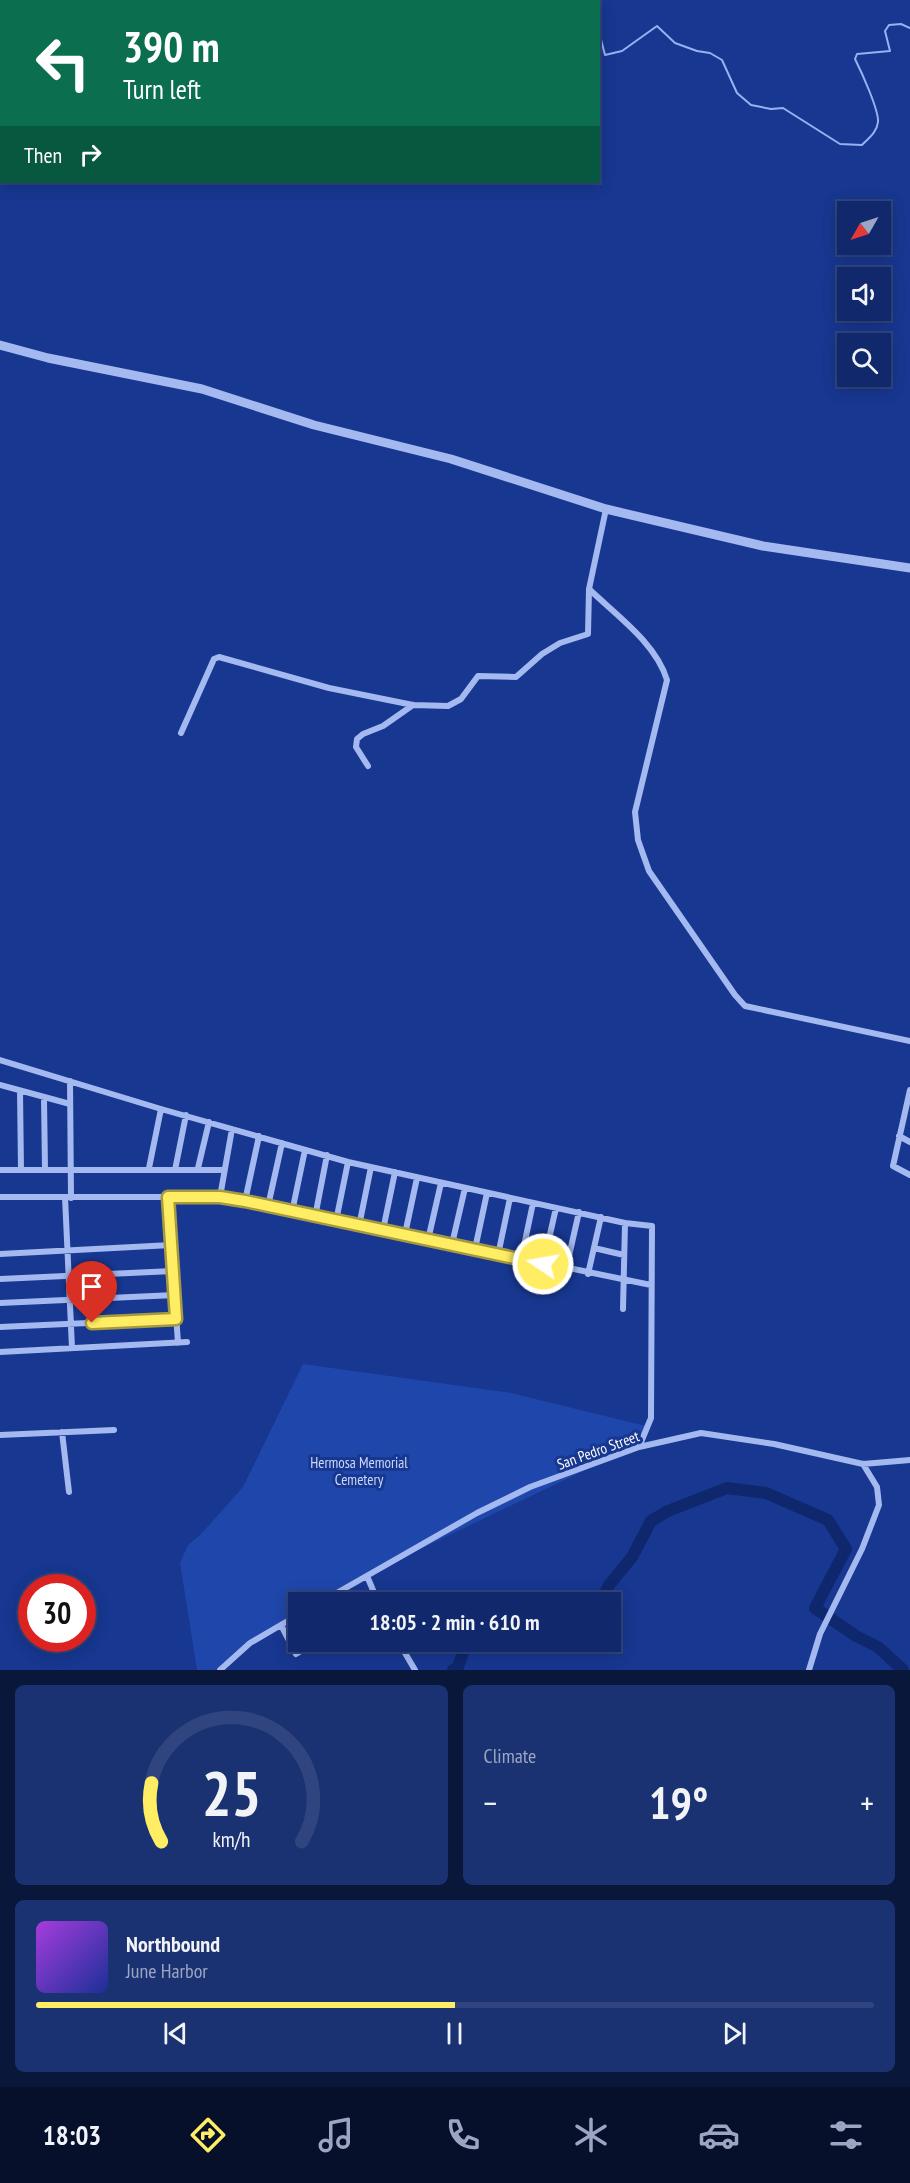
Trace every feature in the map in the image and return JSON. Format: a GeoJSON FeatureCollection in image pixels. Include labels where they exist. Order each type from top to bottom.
{"type":"FeatureCollection","features":[{"type":"Feature","properties":{"kind":"street"},"geometry":{"type":"LineString","coordinates":[[0,345],[48,358],[202,389],[314,425],[451,459],[606,509],[763,546],[910,568]]}},
{"type":"Feature","properties":{"kind":"street"},"geometry":{"type":"LineString","coordinates":[[181,733],[214,659],[219,657],[329,688],[413,705],[448,706],[461,699],[478,676],[516,677],[542,654],[560,643],[588,634],[589,589],[606,509]]}},
{"type":"Feature","properties":{"kind":"street"},"geometry":{"type":"LineString","coordinates":[[589,589],[639,637],[663,666],[667,680],[635,812],[638,840],[650,871],[735,995],[745,1006],[756,1010],[910,1041]]}},
{"type":"Feature","properties":{"kind":"street"},"geometry":{"type":"LineString","coordinates":[[368,766],[356,747],[357,739],[383,726],[413,705]]}},
{"type":"Feature","properties":{"kind":"street"},"geometry":{"type":"LineString","coordinates":[[0,1060],[348,1162],[556,1208],[652,1226],[651,1418],[639,1447]]}},
{"type":"Feature","properties":{"kind":"street"},"geometry":{"type":"LineString","coordinates":[[70,1080],[68,1251],[72,1348]]}},
{"type":"Feature","properties":{"kind":"street"},"geometry":{"type":"LineString","coordinates":[[0,1085],[70,1104]]}},
{"type":"Feature","properties":{"kind":"street"},"geometry":{"type":"LineString","coordinates":[[910,1090],[893,1166],[910,1175]]}},
{"type":"Feature","properties":{"kind":"street"},"geometry":{"type":"LineString","coordinates":[[20,1091],[21,1170]]}},
{"type":"Feature","properties":{"kind":"street"},"geometry":{"type":"LineString","coordinates":[[44,1098],[45,1170]]}},
{"type":"Feature","properties":{"kind":"street"},"geometry":{"type":"LineString","coordinates":[[149,1168],[161,1109]]}},
{"type":"Feature","properties":{"kind":"street"},"geometry":{"type":"LineString","coordinates":[[174,1170],[186,1116]]}},
{"type":"Feature","properties":{"kind":"street"},"geometry":{"type":"LineString","coordinates":[[198,1168],[209,1122]]}},
{"type":"Feature","properties":{"kind":"street"},"geometry":{"type":"LineString","coordinates":[[220,1197],[232,1129]]}},
{"type":"Feature","properties":{"kind":"street"},"geometry":{"type":"LineString","coordinates":[[245,1201],[259,1136]]}},
{"type":"Feature","properties":{"kind":"street"},"geometry":{"type":"LineString","coordinates":[[899,1136],[910,1142]]}},
{"type":"Feature","properties":{"kind":"street"},"geometry":{"type":"LineString","coordinates":[[268,1206],[282,1143]]}},
{"type":"Feature","properties":{"kind":"street"},"geometry":{"type":"LineString","coordinates":[[292,1212],[305,1150]]}},
{"type":"Feature","properties":{"kind":"street"},"geometry":{"type":"LineString","coordinates":[[315,1216],[327,1155]]}},
{"type":"Feature","properties":{"kind":"street"},"geometry":{"type":"LineString","coordinates":[[336,1221],[348,1162]]}},
{"type":"Feature","properties":{"kind":"street"},"geometry":{"type":"LineString","coordinates":[[359,1226],[371,1167]]}},
{"type":"Feature","properties":{"kind":"street"},"geometry":{"type":"LineString","coordinates":[[0,1170],[149,1168],[224,1170]]}},
{"type":"Feature","properties":{"kind":"street"},"geometry":{"type":"LineString","coordinates":[[383,1230],[395,1172]]}},
{"type":"Feature","properties":{"kind":"street"},"geometry":{"type":"LineString","coordinates":[[405,1234],[417,1178]]}},
{"type":"Feature","properties":{"kind":"street"},"geometry":{"type":"LineString","coordinates":[[428,1240],[441,1183]]}},
{"type":"Feature","properties":{"kind":"street"},"geometry":{"type":"LineString","coordinates":[[452,1244],[465,1188]]}},
{"type":"Feature","properties":{"kind":"street"},"geometry":{"type":"LineString","coordinates":[[475,1249],[487,1193]]}},
{"type":"Feature","properties":{"kind":"street"},"geometry":{"type":"LineString","coordinates":[[0,1197],[220,1197],[651,1286]]}},
{"type":"Feature","properties":{"kind":"street"},"geometry":{"type":"LineString","coordinates":[[168,1197],[178,1343]]}},
{"type":"Feature","properties":{"kind":"street"},"geometry":{"type":"LineString","coordinates":[[498,1255],[510,1198]]}},
{"type":"Feature","properties":{"kind":"street"},"geometry":{"type":"LineString","coordinates":[[522,1260],[533,1203]]}},
{"type":"Feature","properties":{"kind":"street"},"geometry":{"type":"LineString","coordinates":[[543,1264],[556,1208]]}},
{"type":"Feature","properties":{"kind":"street"},"geometry":{"type":"LineString","coordinates":[[566,1269],[579,1212]]}},
{"type":"Feature","properties":{"kind":"street"},"geometry":{"type":"LineString","coordinates":[[588,1274],[602,1217]]}},
{"type":"Feature","properties":{"kind":"street"},"geometry":{"type":"LineString","coordinates":[[623,1309],[625,1222]]}},
{"type":"Feature","properties":{"kind":"street"},"geometry":{"type":"LineString","coordinates":[[0,1254],[171,1245]]}},
{"type":"Feature","properties":{"kind":"street"},"geometry":{"type":"LineString","coordinates":[[594,1248],[624,1255]]}},
{"type":"Feature","properties":{"kind":"street"},"geometry":{"type":"LineString","coordinates":[[0,1279],[173,1271]]}},
{"type":"Feature","properties":{"kind":"street"},"geometry":{"type":"LineString","coordinates":[[0,1303],[175,1295]]}},
{"type":"Feature","properties":{"kind":"street"},"geometry":{"type":"LineString","coordinates":[[0,1327],[176,1319]]}},
{"type":"Feature","properties":{"kind":"street"},"geometry":{"type":"LineString","coordinates":[[0,1352],[187,1342]]}},
{"type":"Feature","properties":{"kind":"street"},"geometry":{"type":"LineString","coordinates":[[0,1435],[114,1430]]}},
{"type":"Feature","properties":{"kind":"street"},"geometry":{"type":"LineString","coordinates":[[62,1432],[69,1492]]}},
{"type":"Feature","properties":{"kind":"street","name":"San Pedro Street"},"geometry":{"type":"LineString","coordinates":[[339,1592],[477,1513],[530,1487],[639,1447],[701,1433],[774,1444],[863,1464],[910,1460]]}},
{"type":"Feature","properties":{"kind":"street"},"geometry":{"type":"LineString","coordinates":[[809,1670],[820,1634],[862,1549],[879,1505],[877,1487],[863,1464]]}},
{"type":"Feature","properties":{"kind":"street"},"geometry":{"type":"LineString","coordinates":[[367,1576],[374,1592]]}},
{"type":"Feature","properties":{"kind":"street"},"geometry":{"type":"LineString","coordinates":[[220,1670],[250,1643],[288,1621]]}},
{"type":"Feature","properties":{"kind":"street"},"geometry":{"type":"LineString","coordinates":[[281,1625],[288,1639]]}},
{"type":"Feature","properties":{"kind":"street"},"geometry":{"type":"LineString","coordinates":[[404,1652],[414,1670]]}},
{"type":"Feature","properties":{"kind":"green space","name":"Hermosa Memorial Cemetery"},"geometry":{"type":"Polygon","coordinates":[[[303,1364],[511,1393],[646,1426],[640,1444],[372,1572],[335,1592],[288,1592],[288,1619],[247,1642],[215,1670],[197,1670],[180,1563],[188,1545],[200,1535],[243,1487],[303,1364]]]}},
{"type":"Feature","properties":{"kind":"waterway"},"geometry":{"type":"LineString","coordinates":[[600,36],[605,55],[622,51],[657,26],[675,43],[710,53],[722,60],[737,93],[751,105],[771,109],[783,108],[840,144],[862,145],[874,132],[878,116],[855,59],[857,54],[890,51],[885,31],[889,25],[901,24],[910,28]]}},
{"type":"Feature","properties":{"kind":"waterway"},"geometry":{"type":"LineString","coordinates":[[606,1592],[632,1557],[651,1521],[668,1511],[727,1488],[766,1493],[828,1520],[846,1549],[815,1608],[856,1636],[878,1647],[903,1670]]}},
{"type":"Feature","properties":{"kind":"waterway"},"geometry":{"type":"LineString","coordinates":[[453,1670],[458,1667],[463,1652]]}},
{"type":"Feature","properties":{"kind":"route"},"geometry":{"type":"LineString","coordinates":[[92,1323],[176,1319],[168,1197],[220,1197],[245,1201],[543,1264]]}}]}
